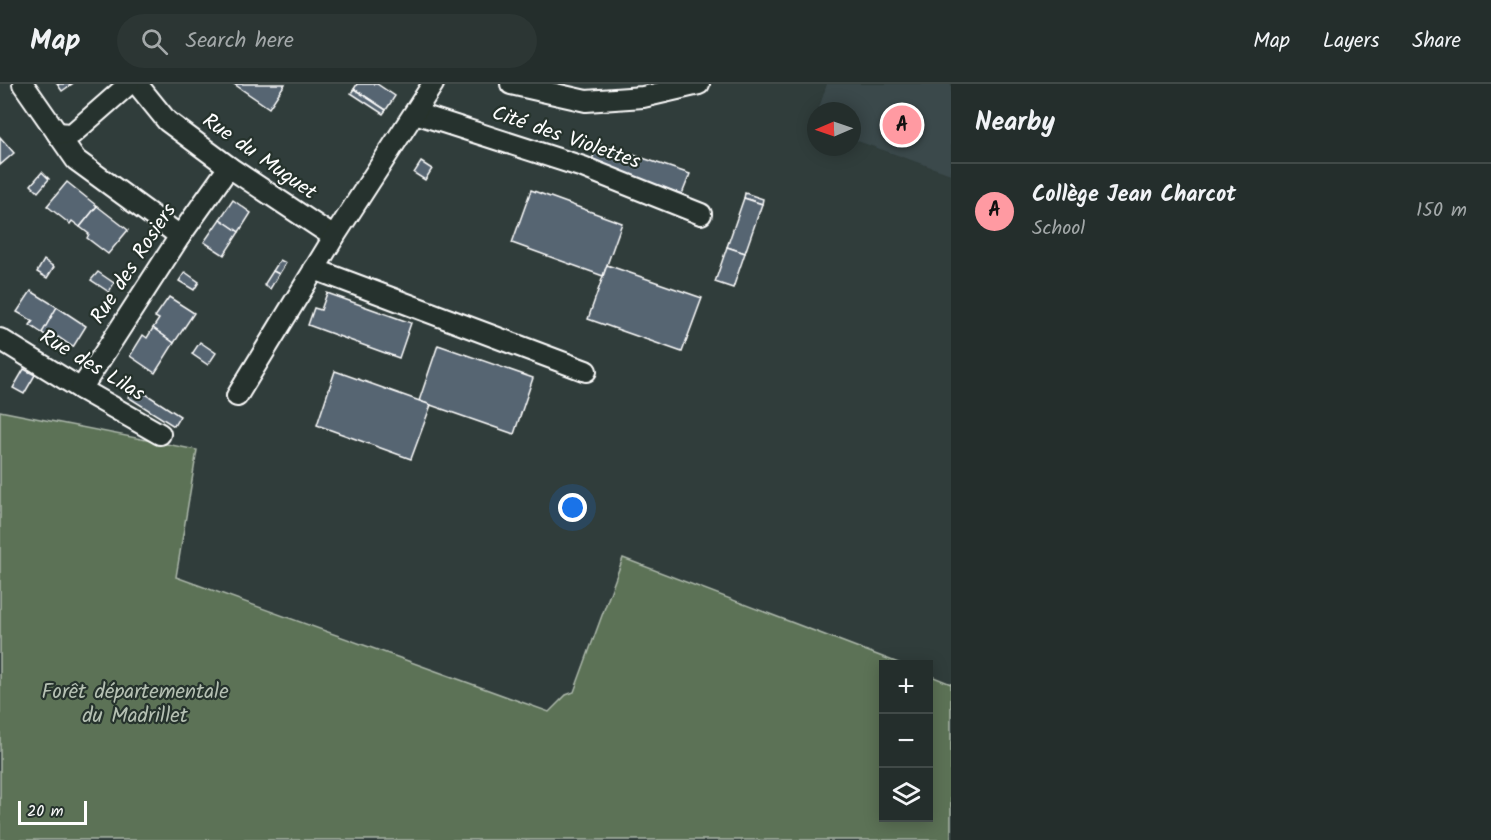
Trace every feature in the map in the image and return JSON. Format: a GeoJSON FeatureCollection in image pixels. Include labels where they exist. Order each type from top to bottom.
{"type":"FeatureCollection","features":[{"type":"Feature","properties":{"kind":"street"},"geometry":{"type":"LineString","coordinates":[[23,84],[76,160],[180,236]]}},
{"type":"Feature","properties":{"kind":"street"},"geometry":{"type":"LineString","coordinates":[[57,133],[72,134],[129,84]]}},
{"type":"Feature","properties":{"kind":"street","name":"Rue du Muguet"},"geometry":{"type":"LineString","coordinates":[[137,84],[167,121],[229,167],[334,237]]}},
{"type":"Feature","properties":{"kind":"street"},"geometry":{"type":"LineString","coordinates":[[237,396],[334,237],[433,84]]}},
{"type":"Feature","properties":{"kind":"street"},"geometry":{"type":"LineString","coordinates":[[512,84],[586,101],[643,97],[699,84]]}},
{"type":"Feature","properties":{"kind":"street","name":"Cité des Violettes"},"geometry":{"type":"LineString","coordinates":[[415,112],[583,166],[701,214]]}},
{"type":"Feature","properties":{"kind":"street","name":"Rue des Rosiers"},"geometry":{"type":"LineString","coordinates":[[81,389],[180,236],[229,167]]}},
{"type":"Feature","properties":{"kind":"street"},"geometry":{"type":"LineString","coordinates":[[314,269],[586,370]]}},
{"type":"Feature","properties":{"kind":"street","name":"Rue des Lilas"},"geometry":{"type":"LineString","coordinates":[[0,339],[160,434]]}},
{"type":"Feature","properties":{"kind":"shaded area"},"geometry":{"type":"Polygon","coordinates":[[[827,84],[951,84],[951,174],[861,142],[861,102],[821,102],[827,84]]]}},
{"type":"Feature","properties":{"kind":"green space","name":"Forêt départementale du Madrillet"},"geometry":{"type":"Polygon","coordinates":[[[0,411],[197,450],[176,577],[549,712],[566,695],[574,692],[623,558],[891,660],[879,660],[879,822],[933,822],[933,677],[951,684],[951,840],[0,840],[0,411]]]}},
{"type":"Feature","properties":{"kind":"building"},"geometry":{"type":"Polygon","coordinates":[[[57,84],[72,84],[62,91],[57,84]]]}},
{"type":"Feature","properties":{"kind":"building"},"geometry":{"type":"Polygon","coordinates":[[[234,84],[285,84],[269,108],[234,84]]]}},
{"type":"Feature","properties":{"kind":"building"},"geometry":{"type":"Polygon","coordinates":[[[357,84],[377,84],[395,96],[386,110],[354,89],[357,84]]]}},
{"type":"Feature","properties":{"kind":"building"},"geometry":{"type":"Polygon","coordinates":[[[354,89],[386,110],[383,114],[351,93],[354,89]]]}},
{"type":"Feature","properties":{"kind":"building"},"geometry":{"type":"Polygon","coordinates":[[[0,137],[14,153],[0,165],[0,137]]]}},
{"type":"Feature","properties":{"kind":"building"},"geometry":{"type":"Polygon","coordinates":[[[598,143],[690,174],[682,194],[591,163],[598,143]]]}},
{"type":"Feature","properties":{"kind":"building"},"geometry":{"type":"Polygon","coordinates":[[[421,162],[432,169],[425,180],[414,173],[421,162]]]}},
{"type":"Feature","properties":{"kind":"building"},"geometry":{"type":"Polygon","coordinates":[[[42,172],[49,179],[38,192],[31,185],[42,172]]]}},
{"type":"Feature","properties":{"kind":"building"},"geometry":{"type":"Polygon","coordinates":[[[67,182],[97,206],[80,227],[72,221],[70,224],[47,206],[67,182]]]}},
{"type":"Feature","properties":{"kind":"building"},"geometry":{"type":"Polygon","coordinates":[[[531,190],[622,223],[603,276],[512,243],[531,190]]]}},
{"type":"Feature","properties":{"kind":"building"},"geometry":{"type":"Polygon","coordinates":[[[745,193],[763,199],[762,204],[744,198],[745,193]]]}},
{"type":"Feature","properties":{"kind":"building"},"geometry":{"type":"Polygon","coordinates":[[[744,198],[762,204],[745,253],[727,247],[744,198]]]}},
{"type":"Feature","properties":{"kind":"building"},"geometry":{"type":"Polygon","coordinates":[[[233,200],[251,213],[239,232],[220,219],[233,200]]]}},
{"type":"Feature","properties":{"kind":"building"},"geometry":{"type":"Polygon","coordinates":[[[97,206],[128,230],[108,254],[87,238],[89,234],[80,227],[97,206]]]}},
{"type":"Feature","properties":{"kind":"building"},"geometry":{"type":"Polygon","coordinates":[[[220,219],[239,232],[224,255],[204,242],[220,219]]]}},
{"type":"Feature","properties":{"kind":"building"},"geometry":{"type":"Polygon","coordinates":[[[727,247],[745,253],[733,288],[715,282],[727,247]]]}},
{"type":"Feature","properties":{"kind":"building"},"geometry":{"type":"Polygon","coordinates":[[[44,260],[54,267],[47,278],[37,272],[44,260]]]}},
{"type":"Feature","properties":{"kind":"building"},"geometry":{"type":"Polygon","coordinates":[[[280,260],[286,263],[279,274],[273,271],[280,260]]]}},
{"type":"Feature","properties":{"kind":"building"},"geometry":{"type":"Polygon","coordinates":[[[607,265],[702,298],[682,352],[588,319],[607,265]]]}},
{"type":"Feature","properties":{"kind":"building"},"geometry":{"type":"Polygon","coordinates":[[[273,271],[279,274],[270,289],[264,285],[273,271]]]}},
{"type":"Feature","properties":{"kind":"building"},"geometry":{"type":"Polygon","coordinates":[[[98,272],[114,283],[109,292],[91,280],[98,272]]]}},
{"type":"Feature","properties":{"kind":"building"},"geometry":{"type":"Polygon","coordinates":[[[185,272],[199,282],[194,290],[179,281],[185,272]]]}},
{"type":"Feature","properties":{"kind":"building"},"geometry":{"type":"Polygon","coordinates":[[[31,291],[57,307],[42,333],[30,325],[33,321],[17,312],[31,291]]]}},
{"type":"Feature","properties":{"kind":"building"},"geometry":{"type":"Polygon","coordinates":[[[327,293],[411,323],[399,358],[308,325],[314,308],[321,310],[327,293]]]}},
{"type":"Feature","properties":{"kind":"building"},"geometry":{"type":"Polygon","coordinates":[[[169,297],[194,313],[174,343],[153,328],[159,319],[155,317],[169,297]]]}},
{"type":"Feature","properties":{"kind":"building"},"geometry":{"type":"Polygon","coordinates":[[[57,307],[86,326],[73,347],[58,337],[56,342],[42,333],[57,307]]]}},
{"type":"Feature","properties":{"kind":"building"},"geometry":{"type":"Polygon","coordinates":[[[153,328],[174,343],[155,373],[130,356],[143,335],[147,338],[153,328]]]}},
{"type":"Feature","properties":{"kind":"building"},"geometry":{"type":"Polygon","coordinates":[[[200,342],[216,353],[208,365],[192,354],[200,342]]]}},
{"type":"Feature","properties":{"kind":"building"},"geometry":{"type":"Polygon","coordinates":[[[438,345],[533,378],[514,434],[419,401],[438,345]]]}},
{"type":"Feature","properties":{"kind":"building"},"geometry":{"type":"Polygon","coordinates":[[[24,369],[35,375],[24,394],[13,388],[24,369]]]}},
{"type":"Feature","properties":{"kind":"building"},"geometry":{"type":"Polygon","coordinates":[[[335,371],[431,405],[411,459],[317,425],[335,371]]]}},
{"type":"Feature","properties":{"kind":"building"},"geometry":{"type":"Polygon","coordinates":[[[135,387],[180,416],[174,426],[128,397],[135,387]]]}},
{"type":"Feature","properties":{"kind":"place","name":"Collège Jean Charcot"},"geometry":{"type":"Point","coordinates":[902,125]}}]}
